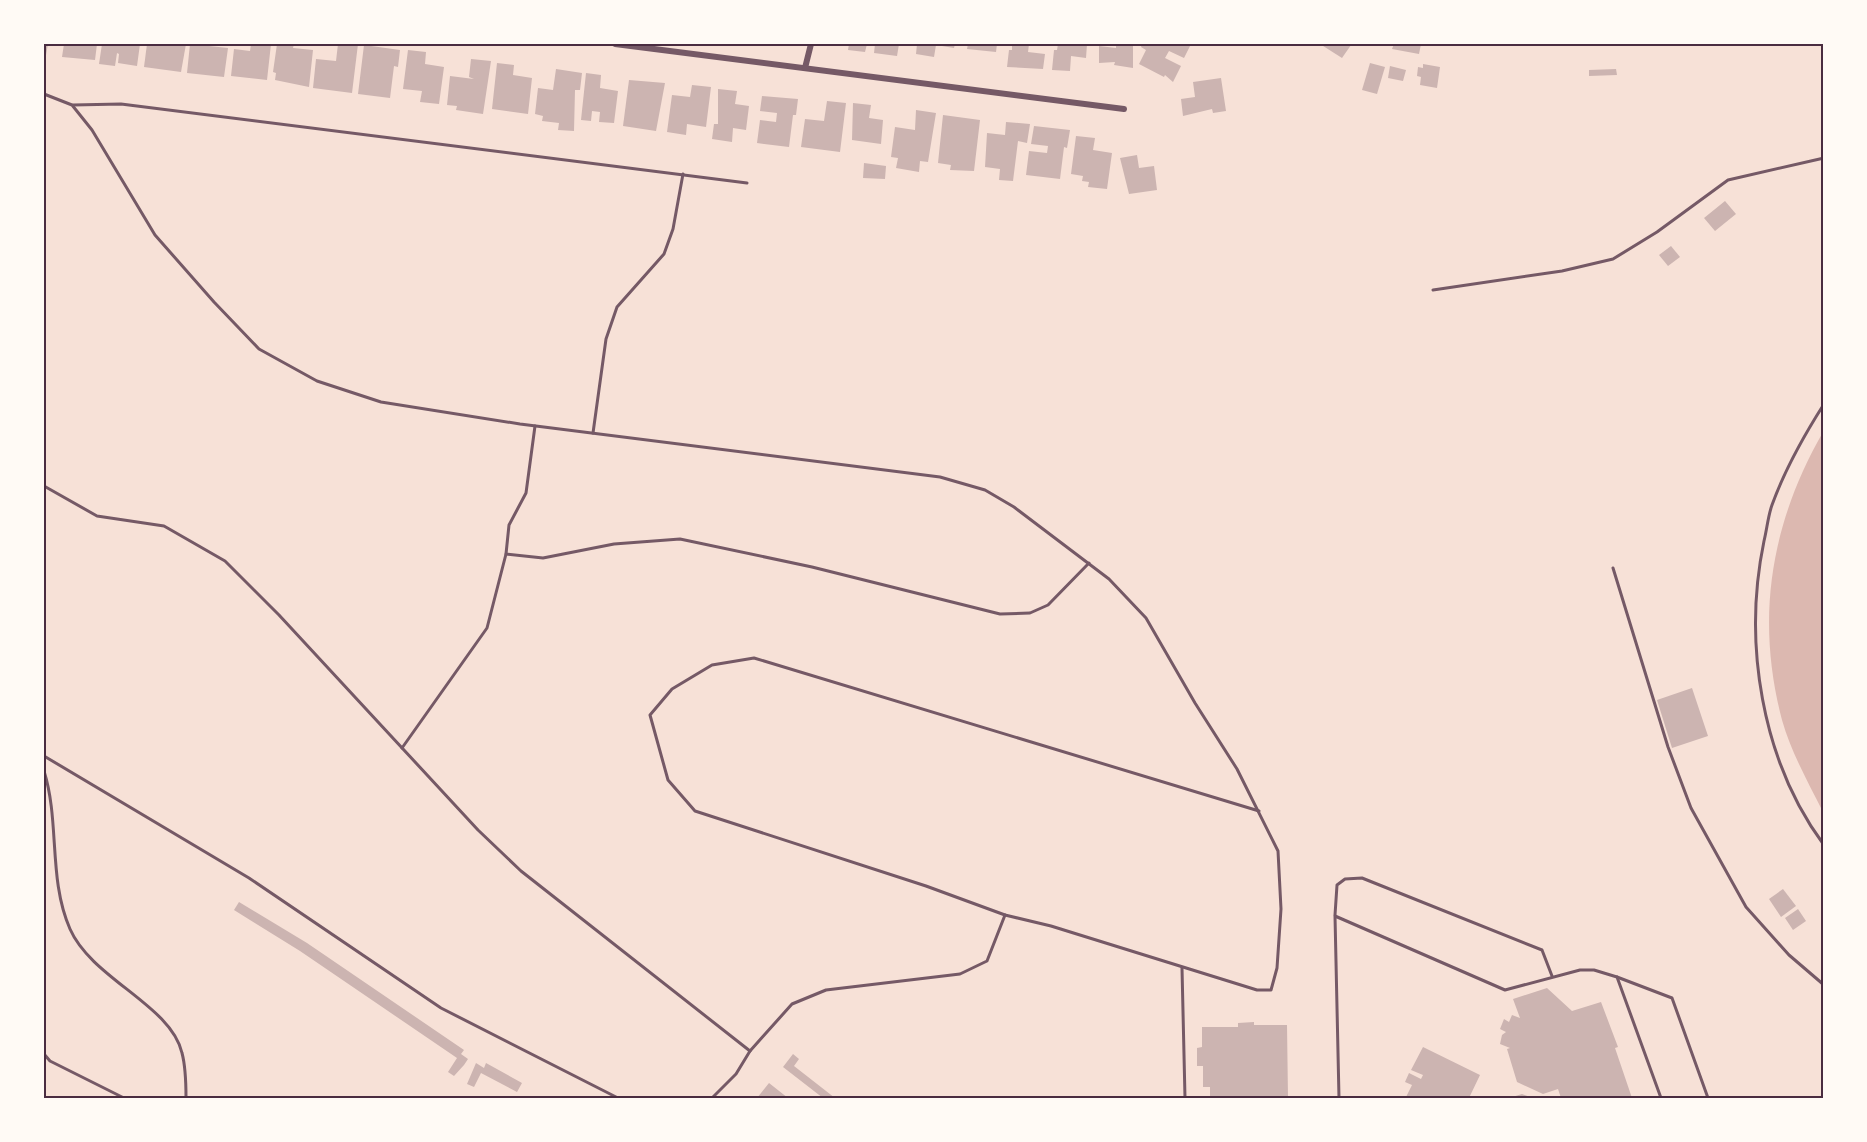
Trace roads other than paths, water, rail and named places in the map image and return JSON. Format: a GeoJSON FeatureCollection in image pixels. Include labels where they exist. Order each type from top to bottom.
{"type":"FeatureCollection","features":[{"type":"Feature","properties":{"kind":"street"},"geometry":{"type":"LineString","coordinates":[[615,44],[1124,109]]}},
{"type":"Feature","properties":{"kind":"street"},"geometry":{"type":"LineString","coordinates":[[806,68],[811,44]]}},
{"type":"Feature","properties":{"kind":"lane"},"geometry":{"type":"LineString","coordinates":[[44,94],[72,105],[121,104],[747,183]]}},
{"type":"Feature","properties":{"kind":"lane"},"geometry":{"type":"LineString","coordinates":[[72,105],[92,130],[155,235],[259,349],[317,381],[381,402],[535,426],[940,477],[985,490],[1023,514],[1109,579],[1146,618],[1195,703],[1237,769],[1259,811],[1278,851],[1281,909],[1277,968],[1270,990],[1257,990],[1051,926],[1005,915],[926,886],[695,811],[668,780],[650,715],[672,689],[712,665],[754,658],[1259,811]]}},
{"type":"Feature","properties":{"kind":"lane"},"geometry":{"type":"LineString","coordinates":[[1433,290],[1562,271],[1613,259],[1657,232],[1728,180],[1824,158]]}},
{"type":"Feature","properties":{"kind":"lane"},"geometry":{"type":"LineString","coordinates":[[592,433],[606,339],[616,307],[664,254],[673,229],[683,174]]}},
{"type":"Feature","properties":{"kind":"lane"},"geometry":{"type":"LineString","coordinates":[[1824,404],[1796,447],[1771,507],[1760,562],[1754,616],[1760,691],[1773,739],[1795,796],[1824,845]]}},
{"type":"Feature","properties":{"kind":"lane"},"geometry":{"type":"LineString","coordinates":[[402,748],[487,628],[506,554],[509,525],[526,493],[535,426]]}},
{"type":"Feature","properties":{"kind":"lane"},"geometry":{"type":"LineString","coordinates":[[44,486],[98,516],[164,526],[225,561],[478,830],[521,871],[750,1052]]}},
{"type":"Feature","properties":{"kind":"lane"},"geometry":{"type":"LineString","coordinates":[[506,554],[543,558],[615,544],[680,539],[812,567],[1000,614],[1030,613],[1048,605],[1089,563]]}},
{"type":"Feature","properties":{"kind":"lane"},"geometry":{"type":"LineString","coordinates":[[1613,568],[1668,747],[1691,808],[1746,907],[1789,955],[1824,985]]}},
{"type":"Feature","properties":{"kind":"lane"},"geometry":{"type":"LineString","coordinates":[[44,756],[249,878],[441,1008],[618,1098]]}},
{"type":"Feature","properties":{"kind":"lane"},"geometry":{"type":"LineString","coordinates":[[44,771],[50,790],[58,891],[70,930],[95,964],[169,1026],[182,1051],[186,1098]]}},
{"type":"Feature","properties":{"kind":"lane"},"geometry":{"type":"LineString","coordinates":[[1339,1098],[1335,916],[1337,885],[1345,879],[1362,878],[1542,950],[1552,976]]}},
{"type":"Feature","properties":{"kind":"lane"},"geometry":{"type":"LineString","coordinates":[[712,1098],[736,1074],[750,1052],[792,1004],[826,990],[960,974],[987,961],[1005,915]]}},
{"type":"Feature","properties":{"kind":"lane"},"geometry":{"type":"LineString","coordinates":[[1335,916],[1505,990],[1552,976],[1594,970],[1672,998],[1708,1098]]}},
{"type":"Feature","properties":{"kind":"lane"},"geometry":{"type":"LineString","coordinates":[[1182,968],[1185,1098]]}},
{"type":"Feature","properties":{"kind":"lane"},"geometry":{"type":"LineString","coordinates":[[1617,977],[1661,1098]]}},
{"type":"Feature","properties":{"kind":"lane"},"geometry":{"type":"LineString","coordinates":[[44,1054],[50,1061],[124,1098]]}}]}
